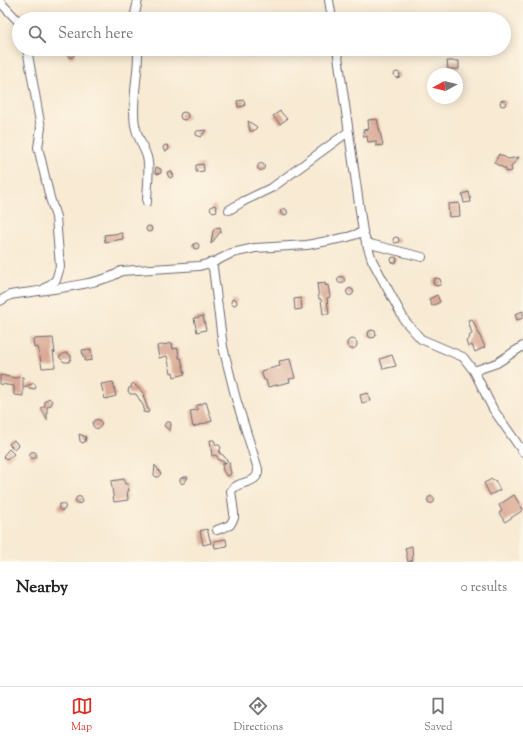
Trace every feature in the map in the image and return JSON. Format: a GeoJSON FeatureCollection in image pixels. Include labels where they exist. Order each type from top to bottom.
{"type":"FeatureCollection","features":[{"type":"Feature","properties":{"kind":"street"},"geometry":{"type":"LineString","coordinates":[[135,12],[138,0]]}},
{"type":"Feature","properties":{"kind":"street"},"geometry":{"type":"LineString","coordinates":[[328,0],[331,12]]}},
{"type":"Feature","properties":{"kind":"street"},"geometry":{"type":"LineString","coordinates":[[0,2],[12,15]]}},
{"type":"Feature","properties":{"kind":"street"},"geometry":{"type":"LineString","coordinates":[[28,56],[41,128],[38,147],[56,217],[60,267],[56,280],[42,290]]}},
{"type":"Feature","properties":{"kind":"street"},"geometry":{"type":"LineString","coordinates":[[138,56],[134,111],[138,138],[147,155],[147,202]]}},
{"type":"Feature","properties":{"kind":"street"},"geometry":{"type":"LineString","coordinates":[[337,56],[363,232],[372,260],[405,320],[414,332],[421,339],[463,357],[474,371],[493,409],[523,452]]}},
{"type":"Feature","properties":{"kind":"street"},"geometry":{"type":"LineString","coordinates":[[229,210],[273,187],[348,132]]}},
{"type":"Feature","properties":{"kind":"street"},"geometry":{"type":"LineString","coordinates":[[0,295],[42,290],[100,280],[121,271],[180,268],[209,263],[232,253],[255,248],[307,245],[348,238],[363,232]]}},
{"type":"Feature","properties":{"kind":"street"},"geometry":{"type":"LineString","coordinates":[[366,243],[422,257]]}},
{"type":"Feature","properties":{"kind":"street"},"geometry":{"type":"LineString","coordinates":[[209,263],[213,268],[223,347],[236,399],[258,469],[258,474],[255,479],[233,487],[231,491],[234,518],[230,525],[217,530]]}},
{"type":"Feature","properties":{"kind":"street"},"geometry":{"type":"LineString","coordinates":[[0,301],[10,294]]}},
{"type":"Feature","properties":{"kind":"street"},"geometry":{"type":"LineString","coordinates":[[474,371],[498,363],[523,346]]}},
{"type":"Feature","properties":{"kind":"building"},"geometry":{"type":"Polygon","coordinates":[[[447,61],[459,61],[459,68],[448,68],[447,61]]]}},
{"type":"Feature","properties":{"kind":"building"},"geometry":{"type":"Polygon","coordinates":[[[397,72],[400,75],[397,78],[394,75],[397,72]]]}},
{"type":"Feature","properties":{"kind":"building"},"geometry":{"type":"Polygon","coordinates":[[[244,100],[245,106],[238,107],[237,101],[244,100]]]}},
{"type":"Feature","properties":{"kind":"building"},"geometry":{"type":"Polygon","coordinates":[[[503,100],[506,103],[503,106],[500,103],[503,100]]]}},
{"type":"Feature","properties":{"kind":"building"},"geometry":{"type":"Polygon","coordinates":[[[280,111],[287,119],[280,124],[273,116],[280,111]]]}},
{"type":"Feature","properties":{"kind":"building"},"geometry":{"type":"Polygon","coordinates":[[[182,112],[186,112],[188,116],[186,120],[182,120],[180,118],[180,114],[182,112]]]}},
{"type":"Feature","properties":{"kind":"building"},"geometry":{"type":"Polygon","coordinates":[[[377,119],[383,145],[376,146],[376,141],[368,142],[367,136],[364,137],[363,130],[369,129],[368,120],[377,119]]]}},
{"type":"Feature","properties":{"kind":"building"},"geometry":{"type":"Polygon","coordinates":[[[248,121],[257,127],[254,131],[250,131],[248,121]]]}},
{"type":"Feature","properties":{"kind":"building"},"geometry":{"type":"Polygon","coordinates":[[[206,130],[201,137],[196,135],[197,131],[206,130]]]}},
{"type":"Feature","properties":{"kind":"building"},"geometry":{"type":"Polygon","coordinates":[[[166,145],[169,148],[166,151],[163,148],[166,145]]]}},
{"type":"Feature","properties":{"kind":"building"},"geometry":{"type":"Polygon","coordinates":[[[499,154],[508,159],[519,157],[511,167],[512,171],[506,172],[506,169],[494,163],[499,154]]]}},
{"type":"Feature","properties":{"kind":"building"},"geometry":{"type":"Polygon","coordinates":[[[261,163],[264,164],[264,170],[261,171],[258,170],[257,167],[258,164],[261,163]]]}},
{"type":"Feature","properties":{"kind":"building"},"geometry":{"type":"Polygon","coordinates":[[[203,164],[204,171],[196,172],[196,165],[203,164]]]}},
{"type":"Feature","properties":{"kind":"building"},"geometry":{"type":"Polygon","coordinates":[[[156,167],[161,169],[161,173],[157,174],[155,172],[156,167]]]}},
{"type":"Feature","properties":{"kind":"building"},"geometry":{"type":"Polygon","coordinates":[[[171,171],[174,176],[170,178],[167,172],[171,171]]]}},
{"type":"Feature","properties":{"kind":"building"},"geometry":{"type":"Polygon","coordinates":[[[469,192],[471,202],[464,203],[462,194],[469,192]]]}},
{"type":"Feature","properties":{"kind":"building"},"geometry":{"type":"Polygon","coordinates":[[[459,203],[460,216],[449,217],[448,204],[459,203]]]}},
{"type":"Feature","properties":{"kind":"building"},"geometry":{"type":"Polygon","coordinates":[[[215,205],[217,211],[213,212],[210,209],[215,205]]]}},
{"type":"Feature","properties":{"kind":"building"},"geometry":{"type":"Polygon","coordinates":[[[284,208],[287,209],[287,215],[284,216],[281,215],[280,212],[281,209],[284,208]]]}},
{"type":"Feature","properties":{"kind":"building"},"geometry":{"type":"Polygon","coordinates":[[[149,226],[152,229],[149,232],[146,229],[149,226]]]}},
{"type":"Feature","properties":{"kind":"building"},"geometry":{"type":"Polygon","coordinates":[[[220,227],[221,231],[211,244],[213,231],[215,228],[220,227]]]}},
{"type":"Feature","properties":{"kind":"building"},"geometry":{"type":"Polygon","coordinates":[[[122,233],[123,239],[105,242],[104,235],[122,233]]]}},
{"type":"Feature","properties":{"kind":"building"},"geometry":{"type":"Polygon","coordinates":[[[396,237],[399,240],[396,243],[393,240],[396,237]]]}},
{"type":"Feature","properties":{"kind":"building"},"geometry":{"type":"Polygon","coordinates":[[[196,243],[199,246],[196,249],[193,246],[196,243]]]}},
{"type":"Feature","properties":{"kind":"building"},"geometry":{"type":"Polygon","coordinates":[[[394,257],[397,260],[394,263],[391,260],[394,257]]]}},
{"type":"Feature","properties":{"kind":"building"},"geometry":{"type":"Polygon","coordinates":[[[341,277],[344,280],[341,283],[338,280],[341,277]]]}},
{"type":"Feature","properties":{"kind":"building"},"geometry":{"type":"Polygon","coordinates":[[[435,278],[439,278],[441,282],[439,286],[435,286],[433,284],[433,280],[435,278]]]}},
{"type":"Feature","properties":{"kind":"building"},"geometry":{"type":"Polygon","coordinates":[[[325,283],[326,286],[328,285],[330,297],[327,298],[329,314],[323,314],[317,284],[325,283]]]}},
{"type":"Feature","properties":{"kind":"building"},"geometry":{"type":"Polygon","coordinates":[[[350,289],[353,292],[350,295],[347,292],[350,289]]]}},
{"type":"Feature","properties":{"kind":"building"},"geometry":{"type":"Polygon","coordinates":[[[437,295],[440,302],[432,306],[429,299],[437,295]]]}},
{"type":"Feature","properties":{"kind":"building"},"geometry":{"type":"Polygon","coordinates":[[[301,298],[302,309],[295,310],[294,299],[301,298]]]}},
{"type":"Feature","properties":{"kind":"building"},"geometry":{"type":"Polygon","coordinates":[[[234,299],[237,302],[234,305],[231,302],[234,299]]]}},
{"type":"Feature","properties":{"kind":"building"},"geometry":{"type":"Polygon","coordinates":[[[523,311],[523,318],[517,320],[515,314],[523,311]]]}},
{"type":"Feature","properties":{"kind":"building"},"geometry":{"type":"Polygon","coordinates":[[[203,316],[206,330],[197,332],[194,318],[203,316]]]}},
{"type":"Feature","properties":{"kind":"building"},"geometry":{"type":"Polygon","coordinates":[[[472,319],[485,347],[475,352],[472,345],[468,347],[466,341],[472,334],[468,320],[472,319]]]}},
{"type":"Feature","properties":{"kind":"building"},"geometry":{"type":"Polygon","coordinates":[[[370,330],[374,330],[376,334],[374,338],[370,338],[368,336],[368,332],[370,330]]]}},
{"type":"Feature","properties":{"kind":"building"},"geometry":{"type":"Polygon","coordinates":[[[53,338],[55,367],[42,368],[38,347],[34,348],[33,339],[53,338]]]}},
{"type":"Feature","properties":{"kind":"building"},"geometry":{"type":"Polygon","coordinates":[[[350,339],[354,339],[356,340],[356,348],[350,349],[347,346],[347,342],[350,339]]]}},
{"type":"Feature","properties":{"kind":"building"},"geometry":{"type":"Polygon","coordinates":[[[172,343],[173,349],[178,348],[179,358],[181,358],[185,374],[174,377],[173,372],[171,373],[167,356],[159,358],[157,346],[172,343]]]}},
{"type":"Feature","properties":{"kind":"building"},"geometry":{"type":"Polygon","coordinates":[[[91,349],[92,360],[85,361],[82,350],[91,349]]]}},
{"type":"Feature","properties":{"kind":"building"},"geometry":{"type":"Polygon","coordinates":[[[65,353],[68,353],[71,356],[69,362],[64,362],[59,357],[65,353]]]}},
{"type":"Feature","properties":{"kind":"building"},"geometry":{"type":"Polygon","coordinates":[[[392,355],[396,366],[383,369],[380,359],[392,355]]]}},
{"type":"Feature","properties":{"kind":"building"},"geometry":{"type":"Polygon","coordinates":[[[290,359],[295,378],[289,379],[290,382],[268,387],[261,371],[280,366],[279,361],[290,359]]]}},
{"type":"Feature","properties":{"kind":"building"},"geometry":{"type":"Polygon","coordinates":[[[0,375],[15,378],[23,377],[23,396],[14,395],[14,386],[0,384],[0,375]]]}},
{"type":"Feature","properties":{"kind":"building"},"geometry":{"type":"Polygon","coordinates":[[[113,382],[116,396],[105,399],[101,384],[113,382]]]}},
{"type":"Feature","properties":{"kind":"building"},"geometry":{"type":"Polygon","coordinates":[[[34,383],[36,386],[35,389],[24,387],[34,383]]]}},
{"type":"Feature","properties":{"kind":"building"},"geometry":{"type":"Polygon","coordinates":[[[133,383],[145,395],[143,395],[149,410],[148,413],[143,412],[144,407],[136,394],[130,394],[128,391],[129,388],[132,387],[131,385],[133,383]]]}},
{"type":"Feature","properties":{"kind":"building"},"geometry":{"type":"Polygon","coordinates":[[[368,393],[370,401],[362,403],[360,395],[368,393]]]}},
{"type":"Feature","properties":{"kind":"building"},"geometry":{"type":"Polygon","coordinates":[[[49,398],[52,401],[52,404],[47,407],[47,420],[41,408],[45,406],[45,401],[49,398]]]}},
{"type":"Feature","properties":{"kind":"building"},"geometry":{"type":"Polygon","coordinates":[[[206,402],[212,421],[193,427],[190,411],[198,410],[196,406],[206,402]]]}},
{"type":"Feature","properties":{"kind":"building"},"geometry":{"type":"Polygon","coordinates":[[[95,420],[99,420],[101,424],[99,428],[95,428],[93,426],[93,422],[95,420]]]}},
{"type":"Feature","properties":{"kind":"building"},"geometry":{"type":"Polygon","coordinates":[[[166,422],[170,422],[171,424],[170,431],[164,426],[166,422]]]}},
{"type":"Feature","properties":{"kind":"building"},"geometry":{"type":"Polygon","coordinates":[[[79,434],[86,437],[85,442],[82,443],[80,441],[79,434]]]}},
{"type":"Feature","properties":{"kind":"building"},"geometry":{"type":"Polygon","coordinates":[[[14,440],[18,445],[14,449],[9,444],[14,440]]]}},
{"type":"Feature","properties":{"kind":"building"},"geometry":{"type":"Polygon","coordinates":[[[210,440],[214,440],[216,445],[221,447],[219,453],[223,455],[230,464],[231,473],[229,476],[223,471],[222,464],[227,463],[219,460],[216,455],[212,456],[210,440]]]}},
{"type":"Feature","properties":{"kind":"building"},"geometry":{"type":"Polygon","coordinates":[[[9,449],[14,454],[7,460],[3,456],[9,449]]]}},
{"type":"Feature","properties":{"kind":"building"},"geometry":{"type":"Polygon","coordinates":[[[33,452],[36,455],[33,458],[30,455],[33,452]]]}},
{"type":"Feature","properties":{"kind":"building"},"geometry":{"type":"Polygon","coordinates":[[[155,465],[161,474],[158,477],[154,475],[155,465]]]}},
{"type":"Feature","properties":{"kind":"building"},"geometry":{"type":"Polygon","coordinates":[[[183,477],[188,477],[182,484],[180,479],[183,477]]]}},
{"type":"Feature","properties":{"kind":"building"},"geometry":{"type":"Polygon","coordinates":[[[124,479],[125,484],[128,484],[128,500],[114,502],[111,481],[124,479]]]}},
{"type":"Feature","properties":{"kind":"building"},"geometry":{"type":"Polygon","coordinates":[[[492,479],[493,481],[495,480],[500,490],[490,495],[484,483],[492,479]]]}},
{"type":"Feature","properties":{"kind":"building"},"geometry":{"type":"Polygon","coordinates":[[[514,495],[523,510],[505,522],[499,513],[502,511],[499,505],[514,495]]]}},
{"type":"Feature","properties":{"kind":"building"},"geometry":{"type":"Polygon","coordinates":[[[79,497],[82,500],[79,503],[76,500],[79,497]]]}},
{"type":"Feature","properties":{"kind":"building"},"geometry":{"type":"Polygon","coordinates":[[[431,497],[434,500],[431,503],[428,500],[431,497]]]}},
{"type":"Feature","properties":{"kind":"building"},"geometry":{"type":"Polygon","coordinates":[[[62,504],[65,507],[62,510],[59,507],[62,504]]]}},
{"type":"Feature","properties":{"kind":"building"},"geometry":{"type":"Polygon","coordinates":[[[207,529],[211,543],[203,545],[200,531],[207,529]]]}},
{"type":"Feature","properties":{"kind":"building"},"geometry":{"type":"Polygon","coordinates":[[[226,539],[227,546],[215,548],[214,541],[226,539]]]}},
{"type":"Feature","properties":{"kind":"building"},"geometry":{"type":"Polygon","coordinates":[[[412,546],[413,560],[408,562],[405,548],[412,546]]]}}]}
